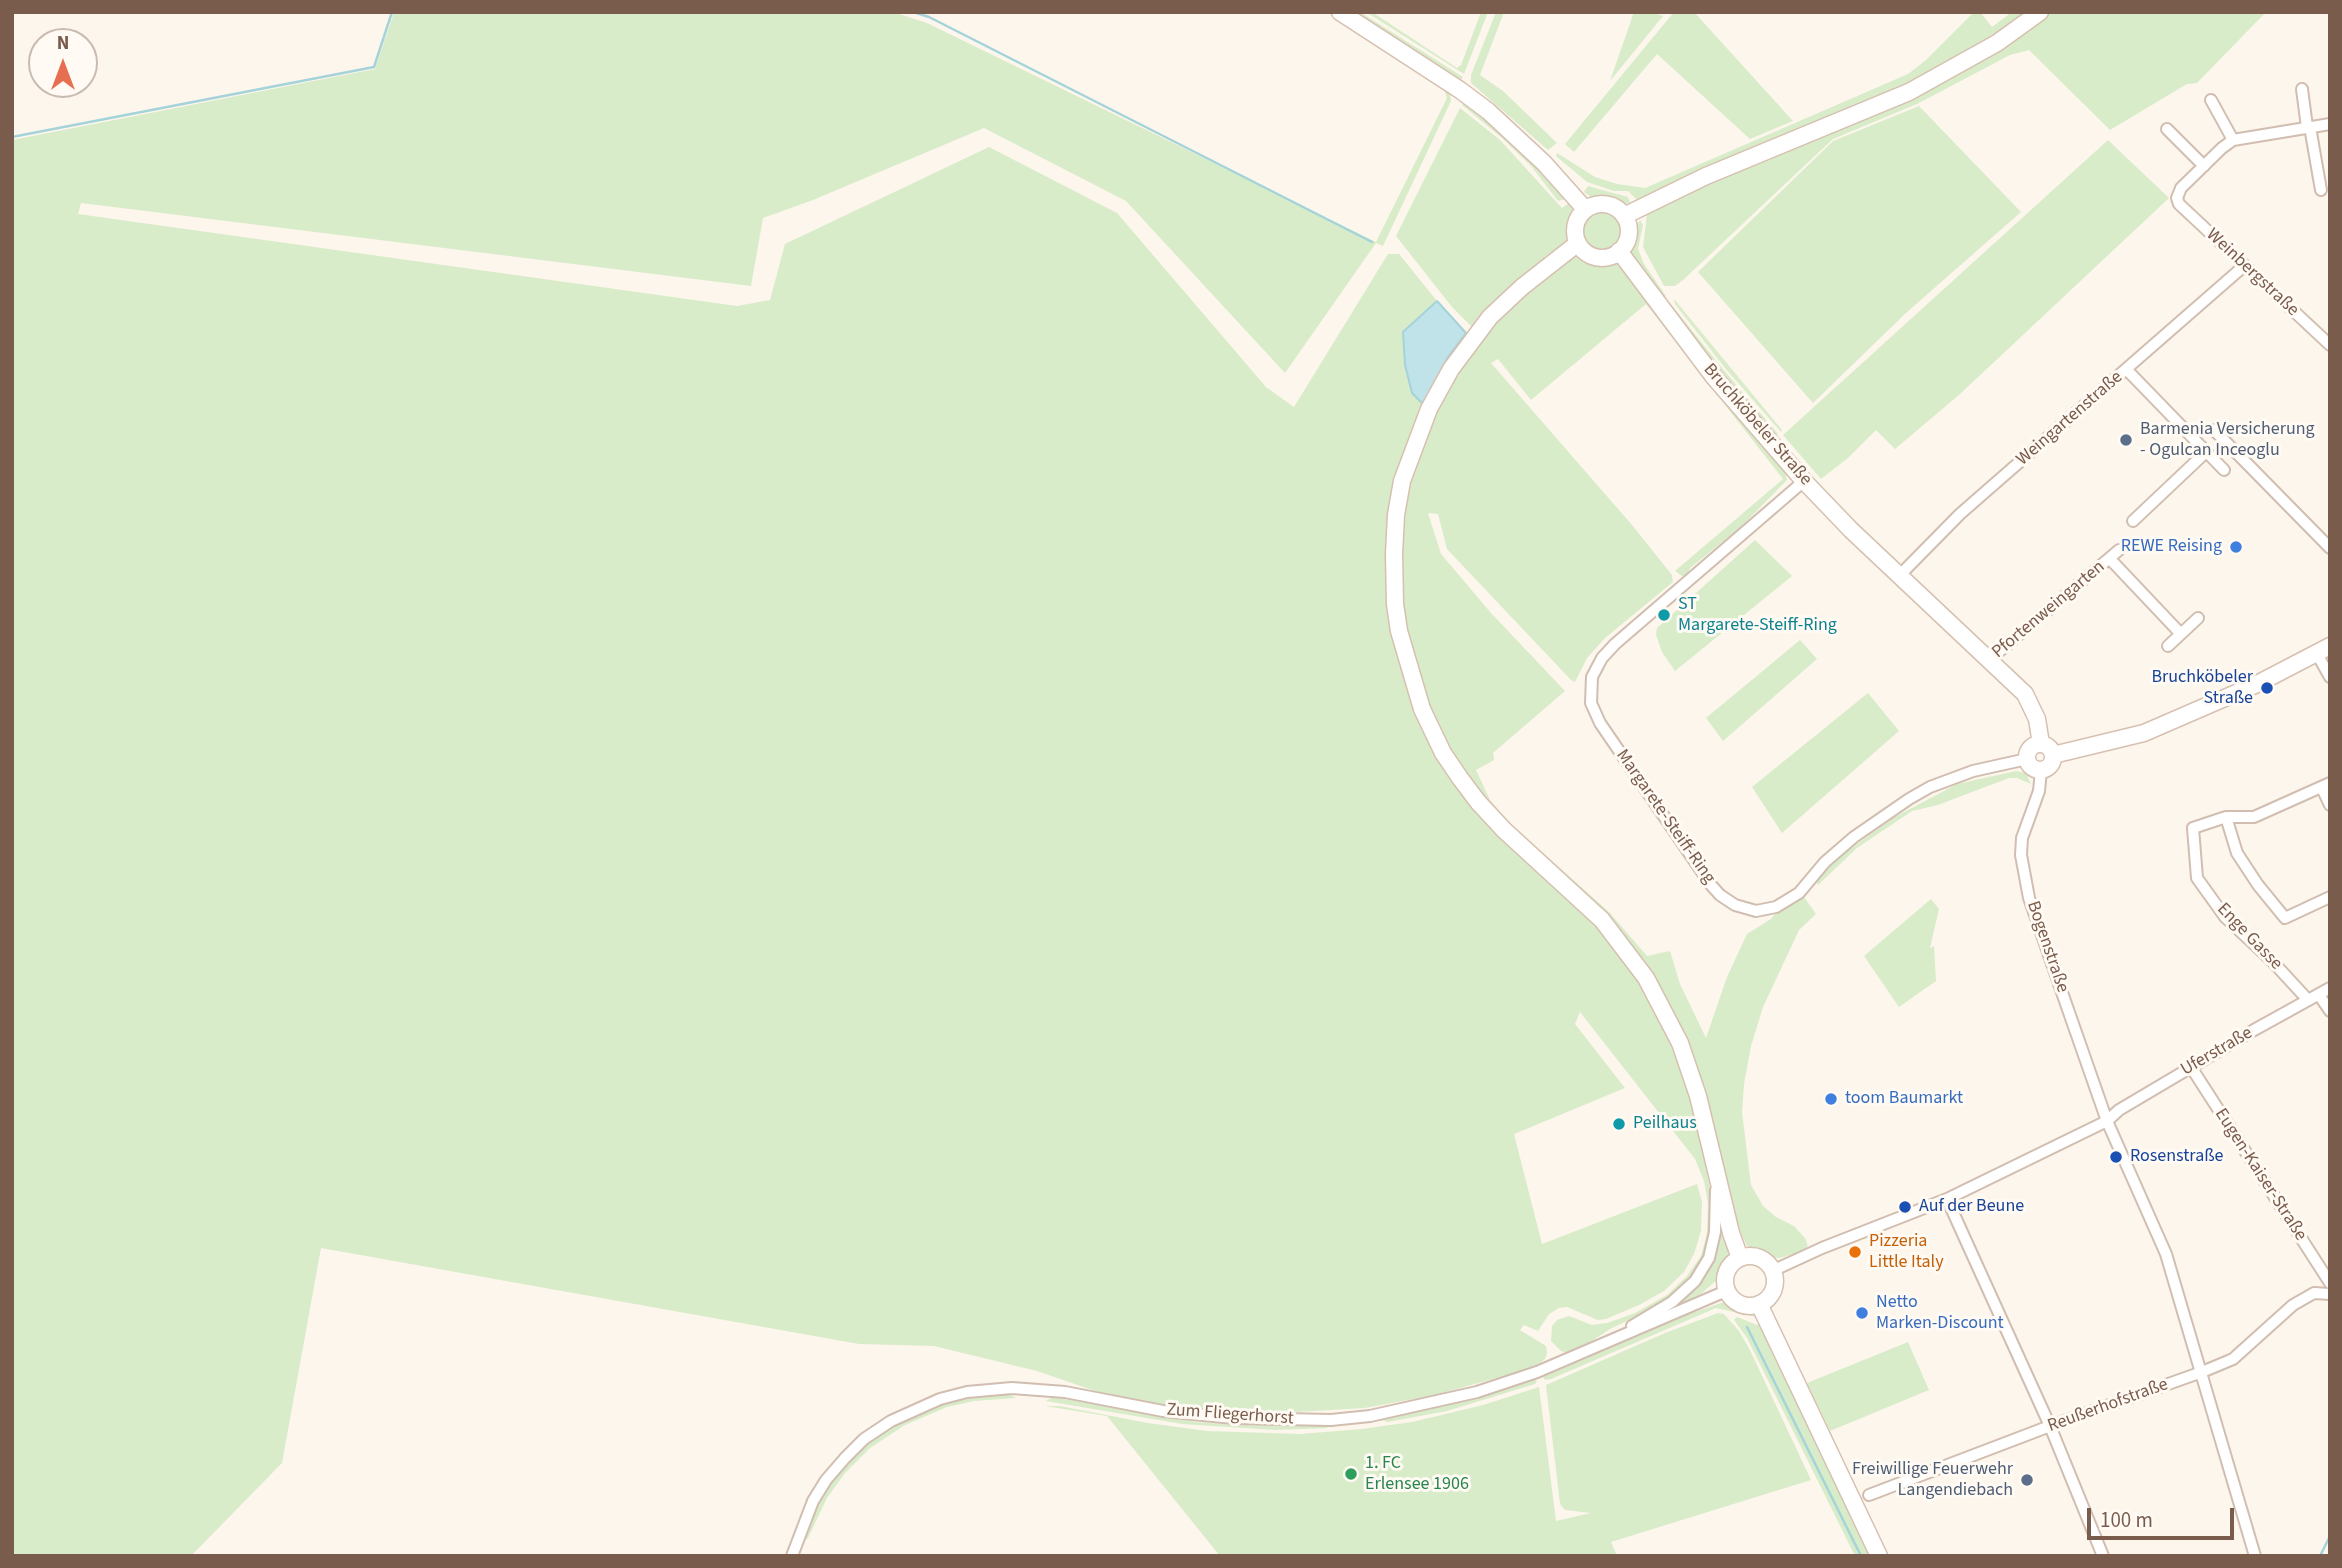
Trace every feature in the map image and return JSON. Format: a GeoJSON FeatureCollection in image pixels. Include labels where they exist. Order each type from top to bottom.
{"type":"FeatureCollection","features":[{"type":"Feature","properties":{"kind":"main road"},"geometry":{"type":"LineString","coordinates":[[1340,12],[1488,111],[1544,163],[1585,209]]}},
{"type":"Feature","properties":{"kind":"main road"},"geometry":{"type":"LineString","coordinates":[[1625,216],[1706,176],[1919,87],[1997,43],[2040,12]]}},
{"type":"Feature","properties":{"kind":"main road"},"geometry":{"type":"LineString","coordinates":[[1602,203],[1618,209],[1625,216],[1628,239],[1612,256],[1596,257],[1578,243],[1575,225],[1585,209],[1602,203]]}},
{"type":"Feature","properties":{"kind":"main road"},"geometry":{"type":"LineString","coordinates":[[1578,243],[1522,287],[1490,317],[1451,369],[1429,409],[1402,481],[1396,515],[1395,579],[1399,631],[1422,709],[1443,753],[1460,778],[1504,830],[1602,920],[1646,978],[1679,1043],[1698,1096],[1731,1233],[1740,1258]]}},
{"type":"Feature","properties":{"kind":"main road","name":"Bruchköbeler Straße"},"geometry":{"type":"LineString","coordinates":[[1619,251],[1713,376],[1804,481],[1899,576],[2025,694],[2038,719],[2047,749]]}},
{"type":"Feature","properties":{"kind":"main road"},"geometry":{"type":"LineString","coordinates":[[2047,749],[2049,766],[2040,770],[2033,768],[2027,759],[2029,749],[2047,749],[2144,733],[2257,684],[2323,650]]}},
{"type":"Feature","properties":{"kind":"main road"},"geometry":{"type":"LineString","coordinates":[[1755,1257],[1768,1264],[1772,1271],[1774,1279],[1771,1294],[1759,1304],[1744,1306],[1736,1303],[1726,1291],[1725,1276],[1733,1262],[1740,1258],[1755,1257]]}},
{"type":"Feature","properties":{"kind":"main road"},"geometry":{"type":"LineString","coordinates":[[1759,1304],[1879,1556]]}},
{"type":"Feature","properties":{"kind":"street"},"geometry":{"type":"LineString","coordinates":[[2302,89],[2321,190]]}},
{"type":"Feature","properties":{"kind":"street"},"geometry":{"type":"LineString","coordinates":[[2211,100],[2233,139]]}},
{"type":"Feature","properties":{"kind":"street"},"geometry":{"type":"LineString","coordinates":[[2167,129],[2204,166],[2233,139],[2330,124]]}},
{"type":"Feature","properties":{"kind":"street","name":"Weinbergstraße"},"geometry":{"type":"LineString","coordinates":[[2204,166],[2181,188],[2177,198],[2179,204],[2330,345]]}},
{"type":"Feature","properties":{"kind":"street","name":"Weingartenstraße"},"geometry":{"type":"LineString","coordinates":[[1899,576],[1960,514],[2244,266]]}},
{"type":"Feature","properties":{"kind":"street"},"geometry":{"type":"LineString","coordinates":[[2127,370],[2224,470]]}},
{"type":"Feature","properties":{"kind":"street"},"geometry":{"type":"LineString","coordinates":[[2214,430],[2330,548]]}},
{"type":"Feature","properties":{"kind":"street"},"geometry":{"type":"LineString","coordinates":[[2133,521],[2206,452]]}},
{"type":"Feature","properties":{"kind":"street","name":"Margarete-Steiff-Ring"},"geometry":{"type":"LineString","coordinates":[[1804,481],[1615,644],[1602,658],[1592,677],[1591,703],[1600,723],[1711,885],[1735,905],[1756,911],[1776,907],[1798,893],[1825,862],[1854,837],[1909,799],[1930,787],[1973,771],[2027,759]]}},
{"type":"Feature","properties":{"kind":"street","name":"Pfortenweingarten"},"geometry":{"type":"LineString","coordinates":[[1988,661],[2119,550]]}},
{"type":"Feature","properties":{"kind":"street","name":"Pfortenweingarten"},"geometry":{"type":"LineString","coordinates":[[2110,559],[2180,633]]}},
{"type":"Feature","properties":{"kind":"street"},"geometry":{"type":"LineString","coordinates":[[2168,646],[2198,618]]}},
{"type":"Feature","properties":{"kind":"street"},"geometry":{"type":"LineString","coordinates":[[2323,650],[2330,677]]}},
{"type":"Feature","properties":{"kind":"street","name":"Bogenstraße"},"geometry":{"type":"LineString","coordinates":[[2040,770],[2039,792],[2022,838],[2021,855],[2027,887],[2107,1121]]}},
{"type":"Feature","properties":{"kind":"street"},"geometry":{"type":"LineString","coordinates":[[2330,805],[2326,785],[2254,817],[2226,817],[2237,853],[2258,885],[2285,918],[2330,897]]}},
{"type":"Feature","properties":{"kind":"street","name":"Enge Gasse"},"geometry":{"type":"LineString","coordinates":[[2226,817],[2193,828],[2197,877],[2225,917],[2273,962],[2308,1000]]}},
{"type":"Feature","properties":{"kind":"street","name":"Uferstraße"},"geometry":{"type":"LineString","coordinates":[[2107,1121],[2119,1110],[2191,1066],[2330,988]]}},
{"type":"Feature","properties":{"kind":"street"},"geometry":{"type":"LineString","coordinates":[[2319,995],[2330,1011]]}},
{"type":"Feature","properties":{"kind":"street","name":"Eugen-Kaiser-Straße"},"geometry":{"type":"LineString","coordinates":[[2191,1066],[2330,1283]]}},
{"type":"Feature","properties":{"kind":"street"},"geometry":{"type":"LineString","coordinates":[[1772,1271],[1822,1248],[1947,1199],[2107,1121],[2166,1254],[2255,1556]]}},
{"type":"Feature","properties":{"kind":"street"},"geometry":{"type":"LineString","coordinates":[[1603,1344],[1672,1302],[1695,1281],[1709,1258],[1715,1232],[1717,1174]]}},
{"type":"Feature","properties":{"kind":"street"},"geometry":{"type":"LineString","coordinates":[[1947,1199],[2050,1426],[2103,1556]]}},
{"type":"Feature","properties":{"kind":"street","name":"Zum Fliegerhorst"},"geometry":{"type":"LineString","coordinates":[[792,1556],[813,1500],[825,1480],[845,1458],[864,1439],[891,1421],[940,1399],[990,1389],[1041,1389],[1196,1415],[1272,1420],[1354,1418],[1405,1410],[1487,1389],[1536,1372],[1726,1291]]}},
{"type":"Feature","properties":{"kind":"street","name":"Reußerhofstraße"},"geometry":{"type":"LineString","coordinates":[[1869,1495],[2050,1426],[2202,1373],[2233,1359],[2292,1305],[2314,1293],[2330,1294]]}},
{"type":"Feature","properties":{"kind":"green space"},"geometry":{"type":"Polygon","coordinates":[[[394,12],[893,12],[927,23],[1376,242],[1447,98],[1444,89],[1327,12],[1335,12],[1449,87],[1451,101],[1383,246],[1376,243],[1285,373],[1126,201],[984,128],[813,200],[763,218],[751,286],[81,203],[78,214],[737,306],[770,300],[785,244],[989,147],[1117,213],[1266,387],[1294,407],[1388,254],[1399,254],[1437,301],[1403,332],[1405,365],[1412,393],[1425,406],[1389,553],[1427,733],[1597,924],[1640,980],[1675,1045],[1707,1154],[1706,1166],[1712,1202],[1712,1232],[1706,1257],[1693,1280],[1671,1300],[1610,1329],[1578,1350],[1568,1353],[1561,1351],[1551,1341],[1552,1326],[1557,1320],[1569,1316],[1592,1325],[1607,1323],[1635,1313],[1667,1295],[1687,1276],[1701,1256],[1707,1233],[1708,1203],[1704,1181],[1695,1159],[1580,1012],[1575,1024],[1625,1088],[1514,1134],[1542,1244],[1697,1184],[1702,1202],[1701,1231],[1694,1254],[1684,1272],[1664,1291],[1639,1305],[1598,1320],[1567,1307],[1559,1308],[1549,1314],[1538,1331],[1524,1325],[1520,1330],[1546,1346],[1547,1353],[1540,1363],[1518,1372],[1435,1395],[1365,1408],[1279,1413],[1200,1410],[1130,1400],[1037,1371],[934,1346],[859,1344],[321,1248],[282,1463],[191,1556],[12,1556],[12,140],[375,69],[394,12]]]}},
{"type":"Feature","properties":{"kind":"green space"},"geometry":{"type":"Polygon","coordinates":[[[1351,12],[1360,12],[1463,77],[1460,81],[1351,12]]]}},
{"type":"Feature","properties":{"kind":"green space"},"geometry":{"type":"Polygon","coordinates":[[[1366,12],[1372,12],[1457,68],[1461,65],[1481,12],[1488,12],[1464,74],[1366,12]]]}},
{"type":"Feature","properties":{"kind":"green space"},"geometry":{"type":"Polygon","coordinates":[[[1496,12],[1504,12],[1480,75],[1503,91],[1557,143],[1548,150],[1471,83],[1471,75],[1496,12]]]}},
{"type":"Feature","properties":{"kind":"green space"},"geometry":{"type":"Polygon","coordinates":[[[1634,12],[1652,12],[1663,16],[1610,81],[1634,12]]]}},
{"type":"Feature","properties":{"kind":"green space"},"geometry":{"type":"Polygon","coordinates":[[[1674,12],[1694,12],[1793,121],[1750,139],[1657,54],[1574,152],[1565,144],[1674,12]]]}},
{"type":"Feature","properties":{"kind":"green space"},"geometry":{"type":"Polygon","coordinates":[[[1974,12],[1980,12],[1992,27],[2012,12],[2032,12],[1994,40],[1906,88],[1637,200],[1628,191],[1614,191],[1587,182],[1556,156],[1557,153],[1595,177],[1617,184],[1645,188],[1908,74],[1926,60],[1974,12]]]}},
{"type":"Feature","properties":{"kind":"green space"},"geometry":{"type":"Polygon","coordinates":[[[2048,12],[2266,12],[2197,83],[2187,84],[2110,130],[2029,50],[2010,55],[1917,104],[1833,139],[1683,280],[1675,286],[1664,286],[1643,247],[1647,214],[1686,191],[2025,30],[2048,12]]]}},
{"type":"Feature","properties":{"kind":"green space"},"geometry":{"type":"Polygon","coordinates":[[[1465,102],[1525,150],[1566,199],[1558,201],[1531,166],[1462,105],[1465,102]]]}},
{"type":"Feature","properties":{"kind":"green space"},"geometry":{"type":"Polygon","coordinates":[[[1919,106],[2021,212],[1906,313],[1813,403],[1698,272],[1833,141],[1919,106]]]}},
{"type":"Feature","properties":{"kind":"green space"},"geometry":{"type":"Polygon","coordinates":[[[1460,108],[1500,140],[1562,208],[1569,203],[1573,211],[1571,232],[1565,243],[1547,255],[1473,328],[1452,307],[1396,236],[1460,108]]]}},
{"type":"Feature","properties":{"kind":"green space"},"geometry":{"type":"Polygon","coordinates":[[[2108,140],[2169,198],[1960,394],[1895,449],[1876,430],[1848,458],[1821,479],[1783,435],[2108,140]]]}},
{"type":"Feature","properties":{"kind":"green space"},"geometry":{"type":"Polygon","coordinates":[[[1588,186],[1628,197],[1630,203],[1620,204],[1591,197],[1584,192],[1588,186]]]}},
{"type":"Feature","properties":{"kind":"green space"},"geometry":{"type":"Polygon","coordinates":[[[1601,209],[1616,215],[1622,230],[1616,245],[1601,251],[1586,245],[1580,230],[1586,215],[1601,209]]]}},
{"type":"Feature","properties":{"kind":"green space"},"geometry":{"type":"Polygon","coordinates":[[[1640,220],[1643,225],[1638,249],[1644,264],[1666,296],[1661,299],[1631,252],[1633,232],[1640,220]]]}},
{"type":"Feature","properties":{"kind":"green space"},"geometry":{"type":"Polygon","coordinates":[[[1573,256],[1617,264],[1785,468],[1787,480],[1740,528],[1690,568],[1686,576],[1682,576],[1675,571],[1783,479],[1646,304],[1531,400],[1498,359],[1491,363],[1632,525],[1672,575],[1673,582],[1605,638],[1587,658],[1575,682],[1447,549],[1438,514],[1428,513],[1441,554],[1491,613],[1565,691],[1493,753],[1494,760],[1476,770],[1490,800],[1509,822],[1609,912],[1647,956],[1670,951],[1680,984],[1706,1038],[1727,977],[1747,934],[1771,919],[1797,887],[1816,914],[1799,930],[1763,1007],[1751,1046],[1744,1084],[1742,1112],[1751,1185],[1763,1206],[1776,1217],[1794,1226],[1805,1238],[1808,1246],[1803,1251],[1780,1258],[1769,1257],[1747,1246],[1740,1231],[1655,981],[1485,804],[1451,754],[1419,686],[1401,607],[1402,518],[1408,484],[1434,411],[1457,371],[1496,320],[1527,289],[1573,256]]]}},
{"type":"Feature","properties":{"kind":"green space"},"geometry":{"type":"Polygon","coordinates":[[[1674,299],[1781,432],[1725,368],[1675,304],[1674,299]]]}},
{"type":"Feature","properties":{"kind":"green space"},"geometry":{"type":"Polygon","coordinates":[[[1670,303],[1778,434],[1775,436],[1719,373],[1668,306],[1670,303]]]}},
{"type":"Feature","properties":{"kind":"green space"},"geometry":{"type":"Polygon","coordinates":[[[1755,540],[1792,576],[1675,671],[1662,652],[1656,635],[1657,628],[1755,540]]]}},
{"type":"Feature","properties":{"kind":"green space"},"geometry":{"type":"Polygon","coordinates":[[[1800,640],[1817,659],[1723,741],[1706,718],[1800,640]]]}},
{"type":"Feature","properties":{"kind":"green space"},"geometry":{"type":"Polygon","coordinates":[[[1868,693],[1899,731],[1782,833],[1752,787],[1868,693]]]}},
{"type":"Feature","properties":{"kind":"green space"},"geometry":{"type":"Polygon","coordinates":[[[2016,771],[2026,773],[2031,784],[2017,778],[2009,778],[1938,805],[1912,811],[1857,848],[1818,885],[1816,881],[1842,855],[1895,817],[1957,784],[2016,771]]]}},
{"type":"Feature","properties":{"kind":"green space"},"geometry":{"type":"Polygon","coordinates":[[[1931,899],[1939,909],[1930,948],[1934,946],[1936,981],[1899,1007],[1864,956],[1931,899]]]}},
{"type":"Feature","properties":{"kind":"green space"},"geometry":{"type":"Polygon","coordinates":[[[1719,1220],[1728,1257],[1719,1278],[1702,1293],[1673,1308],[1673,1305],[1697,1284],[1719,1220]]]}},
{"type":"Feature","properties":{"kind":"green space"},"geometry":{"type":"Polygon","coordinates":[[[1724,1302],[1749,1311],[1756,1317],[1716,1308],[1551,1379],[1545,1380],[1543,1377],[1689,1314],[1724,1302]]]}},
{"type":"Feature","properties":{"kind":"green space"},"geometry":{"type":"Polygon","coordinates":[[[1718,1313],[1724,1314],[1739,1331],[1750,1350],[1811,1480],[1611,1542],[1617,1556],[1220,1556],[1107,1416],[1045,1406],[1060,1406],[1207,1431],[1300,1434],[1412,1422],[1483,1405],[1539,1387],[1556,1521],[1591,1513],[1565,1510],[1560,1504],[1546,1385],[1718,1313]]]}},
{"type":"Feature","properties":{"kind":"green space"},"geometry":{"type":"Polygon","coordinates":[[[1737,1317],[1757,1325],[1761,1323],[1875,1556],[1855,1556],[1747,1338],[1734,1320],[1737,1317]]]}},
{"type":"Feature","properties":{"kind":"green space"},"geometry":{"type":"Polygon","coordinates":[[[1908,1342],[1929,1390],[1830,1431],[1807,1383],[1908,1342]]]}},
{"type":"Feature","properties":{"kind":"green space"},"geometry":{"type":"Polygon","coordinates":[[[1533,1379],[1537,1381],[1535,1384],[1447,1411],[1388,1422],[1382,1420],[1479,1397],[1533,1379]]]}},
{"type":"Feature","properties":{"kind":"green space"},"geometry":{"type":"Polygon","coordinates":[[[991,1394],[1009,1394],[1016,1398],[974,1401],[947,1407],[905,1425],[870,1448],[845,1473],[827,1498],[805,1540],[809,1522],[832,1482],[849,1461],[869,1443],[894,1424],[942,1403],[991,1394]]]}},
{"type":"Feature","properties":{"kind":"green space"},"geometry":{"type":"Polygon","coordinates":[[[1053,1397],[1196,1422],[1328,1428],[1275,1430],[1182,1424],[1046,1401],[1053,1397]]]}},
{"type":"Feature","properties":{"kind":"water"},"geometry":{"type":"Polygon","coordinates":[[[1437,301],[1466,333],[1448,357],[1425,406],[1412,393],[1405,365],[1403,332],[1437,301]]]}},
{"type":"Feature","properties":{"kind":"waterway"},"geometry":{"type":"LineString","coordinates":[[12,137],[374,67],[392,12]]}},
{"type":"Feature","properties":{"kind":"waterway"},"geometry":{"type":"LineString","coordinates":[[913,12],[929,17],[1372,242]]}},
{"type":"Feature","properties":{"kind":"waterway"},"geometry":{"type":"LineString","coordinates":[[1747,1327],[1861,1556]]}},
{"type":"Feature","properties":{"kind":"waterway"},"geometry":{"type":"LineString","coordinates":[[2320,1556],[2330,1536]]}},
{"type":"Feature","properties":{"kind":"place","name":"Barmenia Versicherung - Ogulcan Inceoglu"},"geometry":{"type":"Point","coordinates":[2126,440]}},
{"type":"Feature","properties":{"kind":"place","name":"REWE Reising"},"geometry":{"type":"Point","coordinates":[2236,547]}},
{"type":"Feature","properties":{"kind":"place","name":"ST Margarete-Steiff-Ring"},"geometry":{"type":"Point","coordinates":[1664,615]}},
{"type":"Feature","properties":{"kind":"place","name":"Bruchköbeler Straße"},"geometry":{"type":"Point","coordinates":[2267,688]}},
{"type":"Feature","properties":{"kind":"place","name":"toom Baumarkt"},"geometry":{"type":"Point","coordinates":[1831,1099]}},
{"type":"Feature","properties":{"kind":"place","name":"Peilhaus"},"geometry":{"type":"Point","coordinates":[1619,1124]}},
{"type":"Feature","properties":{"kind":"place","name":"Rosenstraße"},"geometry":{"type":"Point","coordinates":[2116,1157]}},
{"type":"Feature","properties":{"kind":"place","name":"Auf der Beune"},"geometry":{"type":"Point","coordinates":[1905,1207]}},
{"type":"Feature","properties":{"kind":"place","name":"Pizzeria Little Italy"},"geometry":{"type":"Point","coordinates":[1855,1252]}},
{"type":"Feature","properties":{"kind":"place","name":"Netto Marken-Discount"},"geometry":{"type":"Point","coordinates":[1862,1313]}},
{"type":"Feature","properties":{"kind":"place","name":"1. FC Erlensee 1906"},"geometry":{"type":"Point","coordinates":[1351,1474]}},
{"type":"Feature","properties":{"kind":"place","name":"Freiwillige Feuerwehr Langendiebach"},"geometry":{"type":"Point","coordinates":[2027,1480]}}]}
